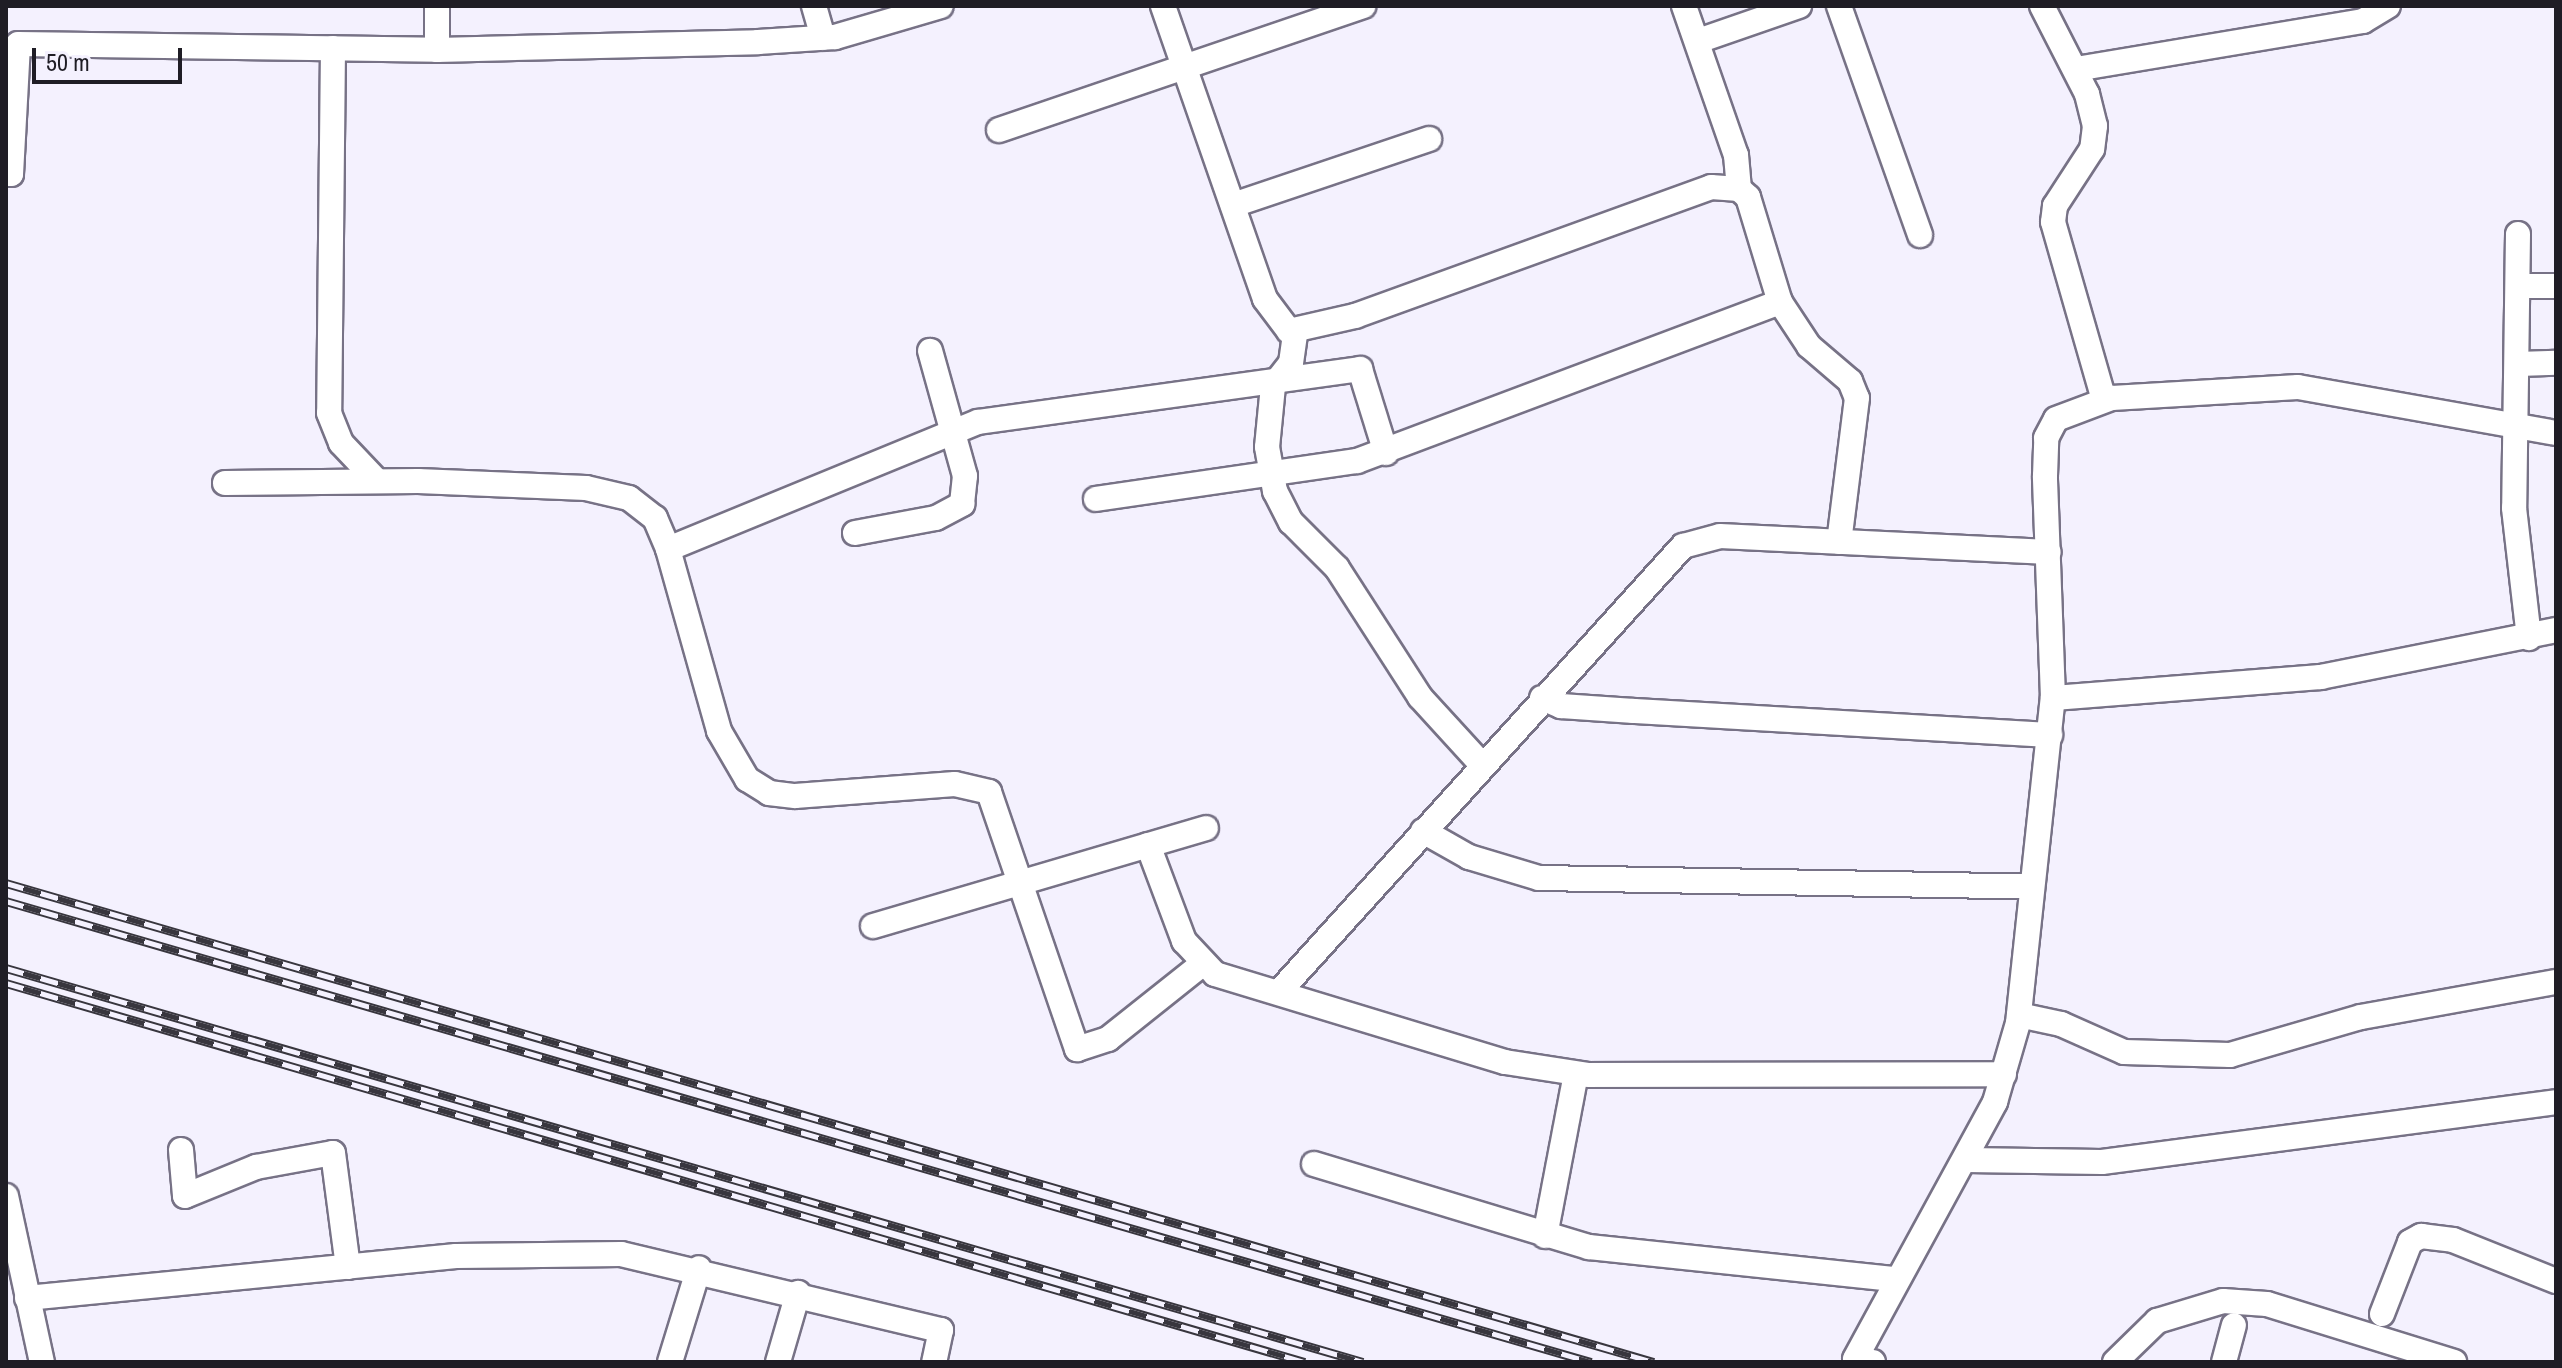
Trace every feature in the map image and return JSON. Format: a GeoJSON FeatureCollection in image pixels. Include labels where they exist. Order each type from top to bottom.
{"type":"FeatureCollection","features":[{"type":"Feature","properties":{"kind":"street"},"geometry":{"type":"LineString","coordinates":[[437,6],[437,50]]}},
{"type":"Feature","properties":{"kind":"street"},"geometry":{"type":"LineString","coordinates":[[814,6],[823,38]]}},
{"type":"Feature","properties":{"kind":"street"},"geometry":{"type":"LineString","coordinates":[[6,174],[11,174],[18,44],[437,50],[823,38],[941,6]]}},
{"type":"Feature","properties":{"kind":"street"},"geometry":{"type":"LineString","coordinates":[[1163,6],[1265,299],[1276,321],[1295,333]]}},
{"type":"Feature","properties":{"kind":"street"},"geometry":{"type":"LineString","coordinates":[[999,130],[1363,6]]}},
{"type":"Feature","properties":{"kind":"street"},"geometry":{"type":"LineString","coordinates":[[1684,6],[1736,155],[1739,189]]}},
{"type":"Feature","properties":{"kind":"street"},"geometry":{"type":"LineString","coordinates":[[1698,41],[1799,6]]}},
{"type":"Feature","properties":{"kind":"street"},"geometry":{"type":"LineString","coordinates":[[1839,6],[1920,235]]}},
{"type":"Feature","properties":{"kind":"street"},"geometry":{"type":"LineString","coordinates":[[2042,6],[2076,69],[2095,126],[2092,149],[2055,206],[2053,222],[2104,400]]}},
{"type":"Feature","properties":{"kind":"street"},"geometry":{"type":"LineString","coordinates":[[2076,69],[2363,21],[2388,6]]}},
{"type":"Feature","properties":{"kind":"street"},"geometry":{"type":"LineString","coordinates":[[333,48],[329,413],[341,443],[377,481]]}},
{"type":"Feature","properties":{"kind":"street"},"geometry":{"type":"LineString","coordinates":[[1233,205],[1429,139]]}},
{"type":"Feature","properties":{"kind":"street"},"geometry":{"type":"LineString","coordinates":[[1295,333],[1711,187],[1739,189],[1748,197],[1780,302],[1809,346],[1850,381],[1857,398],[1839,542]]}},
{"type":"Feature","properties":{"kind":"street"},"geometry":{"type":"LineString","coordinates":[[2518,234],[2518,424],[2514,508],[2529,638]]}},
{"type":"Feature","properties":{"kind":"street"},"geometry":{"type":"LineString","coordinates":[[2518,286],[2556,286]]}},
{"type":"Feature","properties":{"kind":"street"},"geometry":{"type":"LineString","coordinates":[[1096,499],[1272,474],[1386,453],[1780,302]]}},
{"type":"Feature","properties":{"kind":"street"},"geometry":{"type":"LineString","coordinates":[[1295,333],[1291,363],[1273,386],[1267,447],[1272,474],[1291,522],[1337,568],[1420,697],[1482,765]]}},
{"type":"Feature","properties":{"kind":"street"},"geometry":{"type":"LineString","coordinates":[[855,533],[936,518],[962,504],[965,476],[930,351]]}},
{"type":"Feature","properties":{"kind":"street"},"geometry":{"type":"LineString","coordinates":[[2518,364],[2556,363]]}},
{"type":"Feature","properties":{"kind":"street"},"geometry":{"type":"LineString","coordinates":[[668,549],[952,432],[1022,415],[1273,386],[1360,369],[1386,453]]}},
{"type":"Feature","properties":{"kind":"street"},"geometry":{"type":"LineString","coordinates":[[1864,1361],[1895,1279],[1967,1160],[2004,1074],[2019,1015],[2053,698],[2046,438],[2056,419],[2104,400],[2298,387],[2556,433]]}},
{"type":"Feature","properties":{"kind":"street"},"geometry":{"type":"LineString","coordinates":[[225,483],[377,481],[586,488],[629,498],[655,518],[668,549],[719,731],[747,779],[769,793],[795,796],[978,785],[997,809],[1077,1049],[1108,1039],[1201,965]]}},
{"type":"Feature","properties":{"kind":"street"},"geometry":{"type":"LineString","coordinates":[[1279,992],[1542,698],[1683,546],[1720,536],[2049,552]]}},
{"type":"Feature","properties":{"kind":"street"},"geometry":{"type":"LineString","coordinates":[[2053,698],[2321,677],[2529,638],[2556,630]]}},
{"type":"Feature","properties":{"kind":"street"},"geometry":{"type":"LineString","coordinates":[[1542,698],[1561,706],[2050,735]]}},
{"type":"Feature","properties":{"kind":"street"},"geometry":{"type":"LineString","coordinates":[[873,926],[1206,828]]}},
{"type":"Feature","properties":{"kind":"street"},"geometry":{"type":"LineString","coordinates":[[1423,831],[1469,857],[1554,879],[2032,887]]}},
{"type":"Feature","properties":{"kind":"street"},"geometry":{"type":"LineString","coordinates":[[1148,845],[1184,941],[1201,965],[1457,1049],[1576,1074],[2004,1074]]}},
{"type":"Feature","properties":{"kind":"street"},"geometry":{"type":"LineString","coordinates":[[2019,1015],[2138,1054],[2230,1055],[2361,1017],[2556,982]]}},
{"type":"Feature","properties":{"kind":"street"},"geometry":{"type":"LineString","coordinates":[[1545,1236],[1576,1074]]}},
{"type":"Feature","properties":{"kind":"street"},"geometry":{"type":"LineString","coordinates":[[1967,1160],[2102,1162],[2556,1102]]}},
{"type":"Feature","properties":{"kind":"street"},"geometry":{"type":"LineString","coordinates":[[181,1150],[185,1196],[256,1167],[333,1153],[348,1267]]}},
{"type":"Feature","properties":{"kind":"street"},"geometry":{"type":"LineString","coordinates":[[1314,1164],[1545,1236],[1638,1257],[1895,1279]]}},
{"type":"Feature","properties":{"kind":"street"},"geometry":{"type":"LineString","coordinates":[[6,1196],[42,1362]]}},
{"type":"Feature","properties":{"kind":"street"},"geometry":{"type":"LineString","coordinates":[[2382,1314],[2410,1242],[2421,1236],[2453,1240],[2556,1281]]}},
{"type":"Feature","properties":{"kind":"street"},"geometry":{"type":"LineString","coordinates":[[27,1298],[548,1250],[699,1268],[941,1330],[934,1362]]}},
{"type":"Feature","properties":{"kind":"street"},"geometry":{"type":"LineString","coordinates":[[670,1362],[699,1268]]}},
{"type":"Feature","properties":{"kind":"street"},"geometry":{"type":"LineString","coordinates":[[778,1362],[798,1293]]}},
{"type":"Feature","properties":{"kind":"street"},"geometry":{"type":"LineString","coordinates":[[2115,1362],[2157,1321],[2223,1301],[2267,1304],[2454,1362]]}},
{"type":"Feature","properties":{"kind":"street"},"geometry":{"type":"LineString","coordinates":[[2224,1362],[2234,1325]]}},
{"type":"Feature","properties":{"kind":"railway"},"geometry":{"type":"LineString","coordinates":[[6,883],[1654,1362]]}},
{"type":"Feature","properties":{"kind":"railway"},"geometry":{"type":"LineString","coordinates":[[6,901],[1591,1362]]}},
{"type":"Feature","properties":{"kind":"railway"},"geometry":{"type":"LineString","coordinates":[[6,968],[1363,1362]]}},
{"type":"Feature","properties":{"kind":"railway"},"geometry":{"type":"LineString","coordinates":[[6,983],[1305,1362]]}}]}
